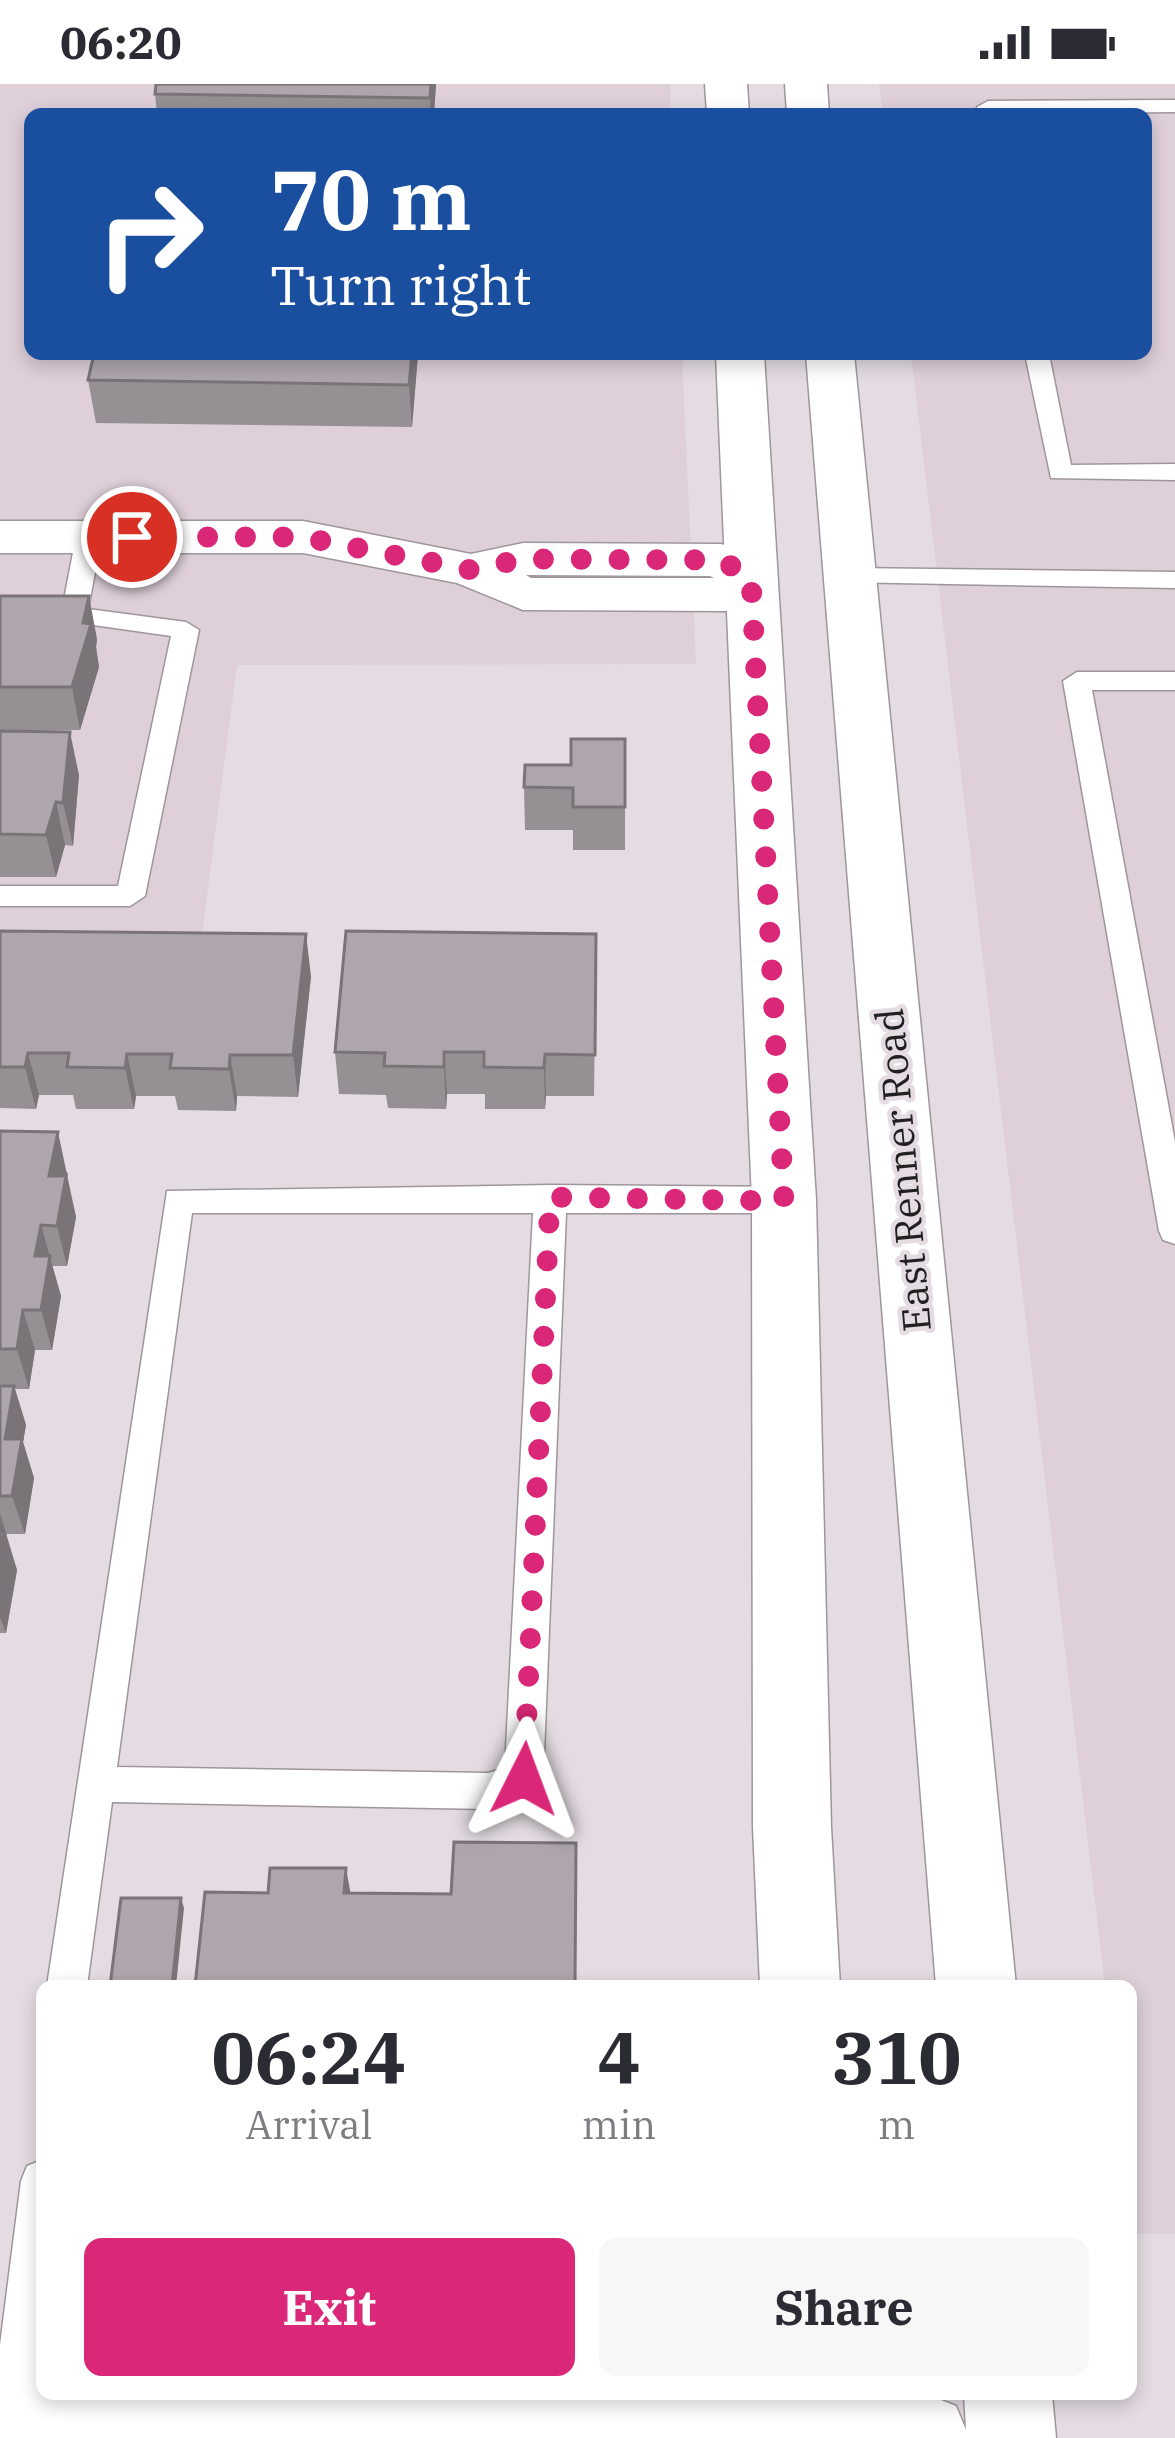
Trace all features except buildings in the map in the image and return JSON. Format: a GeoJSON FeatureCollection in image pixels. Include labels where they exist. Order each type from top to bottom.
{"type":"FeatureCollection","features":[{"type":"Feature","properties":{"kind":"main road"},"geometry":{"type":"LineString","coordinates":[[740,360],[784,1201],[792,1827],[800,1980]]}},
{"type":"Feature","properties":{"kind":"main road","name":"East Renner Road"},"geometry":{"type":"LineString","coordinates":[[831,360],[975,1980]]}},
{"type":"Feature","properties":{"kind":"main road"},"geometry":{"type":"LineString","coordinates":[[0,537],[302,537],[471,570],[523,594],[725,595],[751,579],[850,577]]}},
{"type":"Feature","properties":{"kind":"main road"},"geometry":{"type":"LineString","coordinates":[[1008,2400],[1011,2438]]}},
{"type":"Feature","properties":{"kind":"main road"},"geometry":{"type":"LineString","coordinates":[[7,2412],[822,2420],[924,2438]]}},
{"type":"Feature","properties":{"kind":"lane"},"geometry":{"type":"LineString","coordinates":[[988,108],[1175,106]]}},
{"type":"Feature","properties":{"kind":"lane"},"geometry":{"type":"LineString","coordinates":[[1038,360],[1060,473],[1175,472]]}},
{"type":"Feature","properties":{"kind":"lane"},"geometry":{"type":"LineString","coordinates":[[74,615],[89,537]]}},
{"type":"Feature","properties":{"kind":"lane"},"geometry":{"type":"LineString","coordinates":[[850,577],[1175,580]]}},
{"type":"Feature","properties":{"kind":"lane"},"geometry":{"type":"LineString","coordinates":[[0,896],[130,896],[186,630],[74,615],[37,615]]}},
{"type":"Feature","properties":{"kind":"lane"},"geometry":{"type":"LineString","coordinates":[[1175,681],[1077,681],[1175,1232]]}},
{"type":"Feature","properties":{"kind":"lane"},"geometry":{"type":"LineString","coordinates":[[93,1784],[488,1791],[524,1779],[550,1197]]}},
{"type":"Feature","properties":{"kind":"lane"},"geometry":{"type":"LineString","coordinates":[[68,1980],[178,1201],[550,1197],[784,1201]]}},
{"type":"Feature","properties":{"kind":"lane"},"geometry":{"type":"LineString","coordinates":[[7,2412],[36,2221]]}},
{"type":"Feature","properties":{"kind":"shaded area"},"geometry":{"type":"Polygon","coordinates":[[[0,84],[670,84],[671,108],[24,108],[24,360],[682,360],[696,664],[237,665],[200,950],[0,951],[0,84]]]}},
{"type":"Feature","properties":{"kind":"shaded area"},"geometry":{"type":"Polygon","coordinates":[[[879,84],[1175,84],[1175,2234],[1137,2234],[1137,1980],[1104,1980],[912,360],[1152,360],[1152,108],[882,108],[879,84]]]}},
{"type":"Feature","properties":{"kind":"route"},"geometry":{"type":"LineString","coordinates":[[132,537],[302,537],[471,570],[523,559],[722,560],[751,579],[784,1201],[550,1197],[524,1779]]}}]}
